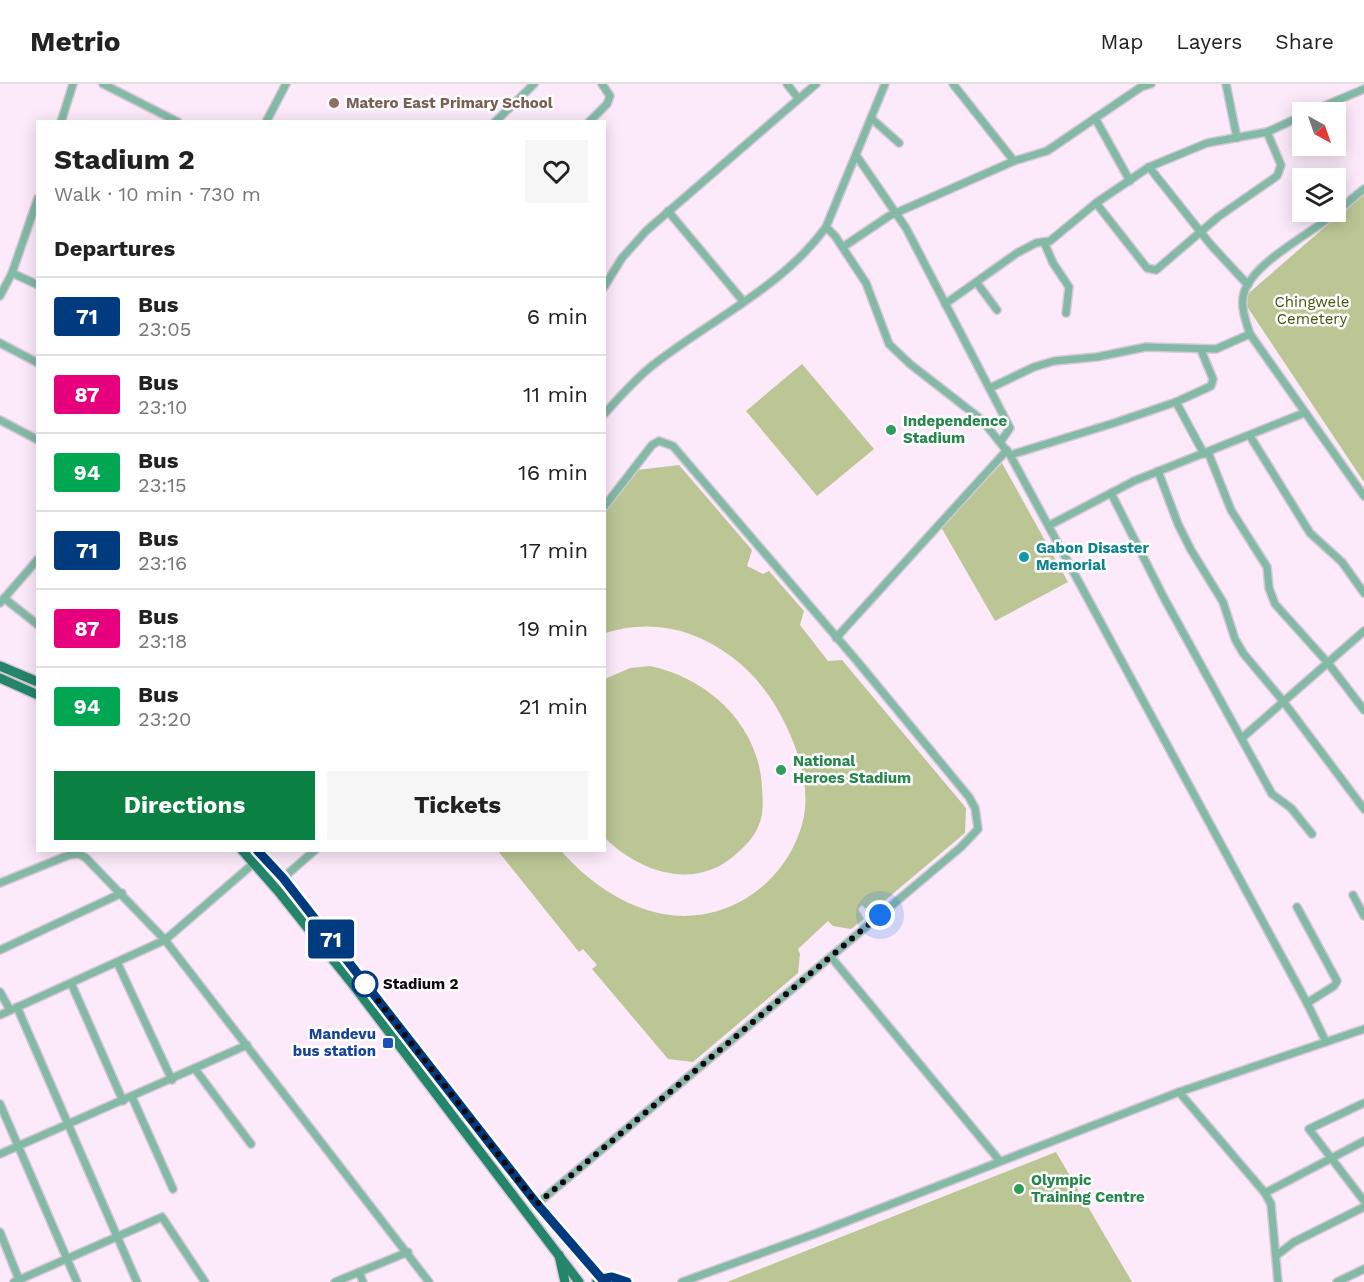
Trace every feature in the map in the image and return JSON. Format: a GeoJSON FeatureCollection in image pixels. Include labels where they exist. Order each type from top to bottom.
{"type":"FeatureCollection","features":[{"type":"Feature","properties":{"kind":"main road"},"geometry":{"type":"LineString","coordinates":[[0,666],[36,681]]}},
{"type":"Feature","properties":{"kind":"main road"},"geometry":{"type":"LineString","coordinates":[[0,678],[36,694]]}},
{"type":"Feature","properties":{"kind":"main road"},"geometry":{"type":"LineString","coordinates":[[244,852],[354,986],[558,1251],[579,1282]]}},
{"type":"Feature","properties":{"kind":"main road"},"geometry":{"type":"LineString","coordinates":[[259,852],[283,878],[599,1281],[612,1277],[626,1282]]}},
{"type":"Feature","properties":{"kind":"main road"},"geometry":{"type":"LineString","coordinates":[[558,1251],[565,1282]]}},
{"type":"Feature","properties":{"kind":"street"},"geometry":{"type":"LineString","coordinates":[[62,120],[73,84]]}},
{"type":"Feature","properties":{"kind":"street"},"geometry":{"type":"LineString","coordinates":[[103,84],[174,120]]}},
{"type":"Feature","properties":{"kind":"street"},"geometry":{"type":"LineString","coordinates":[[267,120],[286,84]]}},
{"type":"Feature","properties":{"kind":"street"},"geometry":{"type":"LineString","coordinates":[[497,120],[525,87],[534,84]]}},
{"type":"Feature","properties":{"kind":"street"},"geometry":{"type":"LineString","coordinates":[[591,120],[607,104],[610,96],[602,84]]}},
{"type":"Feature","properties":{"kind":"street"},"geometry":{"type":"LineString","coordinates":[[787,84],[798,99]]}},
{"type":"Feature","properties":{"kind":"street"},"geometry":{"type":"LineString","coordinates":[[606,284],[622,258],[668,211],[816,84]]}},
{"type":"Feature","properties":{"kind":"street"},"geometry":{"type":"LineString","coordinates":[[606,412],[651,366],[792,265],[812,247],[826,227],[885,84]]}},
{"type":"Feature","properties":{"kind":"street"},"geometry":{"type":"LineString","coordinates":[[953,84],[1014,161]]}},
{"type":"Feature","properties":{"kind":"street"},"geometry":{"type":"LineString","coordinates":[[843,247],[898,212],[1014,161],[1047,151],[1150,84]]}},
{"type":"Feature","properties":{"kind":"street"},"geometry":{"type":"LineString","coordinates":[[1226,84],[1237,138]]}},
{"type":"Feature","properties":{"kind":"street"},"geometry":{"type":"LineString","coordinates":[[1333,102],[1364,89]]}},
{"type":"Feature","properties":{"kind":"street"},"geometry":{"type":"LineString","coordinates":[[871,118],[899,143]]}},
{"type":"Feature","properties":{"kind":"street"},"geometry":{"type":"LineString","coordinates":[[1095,118],[1130,181]]}},
{"type":"Feature","properties":{"kind":"street"},"geometry":{"type":"LineString","coordinates":[[945,304],[1017,253],[1050,241],[1096,203],[1149,166],[1207,143],[1267,132],[1292,121]]}},
{"type":"Feature","properties":{"kind":"street"},"geometry":{"type":"LineString","coordinates":[[1096,203],[1147,268],[1156,270],[1202,231],[1281,171],[1281,165],[1267,132]]}},
{"type":"Feature","properties":{"kind":"street"},"geometry":{"type":"LineString","coordinates":[[856,155],[898,212],[990,388],[1010,428],[1001,441]]}},
{"type":"Feature","properties":{"kind":"street"},"geometry":{"type":"LineString","coordinates":[[1149,166],[1248,285]]}},
{"type":"Feature","properties":{"kind":"street"},"geometry":{"type":"LineString","coordinates":[[1364,189],[1328,220],[1276,254],[1248,285],[1243,308],[1250,334],[1364,496]]}},
{"type":"Feature","properties":{"kind":"street"},"geometry":{"type":"LineString","coordinates":[[1,292],[12,273],[36,207]]}},
{"type":"Feature","properties":{"kind":"street"},"geometry":{"type":"LineString","coordinates":[[668,211],[743,301]]}},
{"type":"Feature","properties":{"kind":"street"},"geometry":{"type":"LineString","coordinates":[[826,227],[843,247],[868,288],[881,330],[889,344],[982,420],[1008,452],[1050,525],[1326,1042]]}},
{"type":"Feature","properties":{"kind":"street"},"geometry":{"type":"LineString","coordinates":[[1044,242],[1053,263],[1069,287],[1066,313]]}},
{"type":"Feature","properties":{"kind":"street"},"geometry":{"type":"LineString","coordinates":[[12,273],[36,284]]}},
{"type":"Feature","properties":{"kind":"street"},"geometry":{"type":"LineString","coordinates":[[977,283],[997,310]]}},
{"type":"Feature","properties":{"kind":"street"},"geometry":{"type":"LineString","coordinates":[[990,388],[1034,367],[1054,361],[1097,357],[1146,347],[1216,349],[1250,334]]}},
{"type":"Feature","properties":{"kind":"street"},"geometry":{"type":"LineString","coordinates":[[0,343],[36,362]]}},
{"type":"Feature","properties":{"kind":"street"},"geometry":{"type":"LineString","coordinates":[[836,638],[1008,452],[1176,402],[1211,386],[1213,382],[1201,350]]}},
{"type":"Feature","properties":{"kind":"street"},"geometry":{"type":"LineString","coordinates":[[1176,402],[1206,453],[1231,510],[1267,567],[1269,588],[1275,604],[1290,624],[1328,663],[1364,710]]}},
{"type":"Feature","properties":{"kind":"street"},"geometry":{"type":"LineString","coordinates":[[1050,525],[1158,471],[1304,413]]}},
{"type":"Feature","properties":{"kind":"street"},"geometry":{"type":"LineString","coordinates":[[0,420],[36,439]]}},
{"type":"Feature","properties":{"kind":"street"},"geometry":{"type":"LineString","coordinates":[[1250,436],[1310,533],[1342,562],[1364,593]]}},
{"type":"Feature","properties":{"kind":"street"},"geometry":{"type":"LineString","coordinates":[[537,1204],[961,847],[978,828],[978,819],[969,797],[673,446],[666,441],[659,441],[652,445],[606,504]]}},
{"type":"Feature","properties":{"kind":"street"},"geometry":{"type":"LineString","coordinates":[[1158,471],[1186,542],[1223,602],[1235,639],[1364,809]]}},
{"type":"Feature","properties":{"kind":"street"},"geometry":{"type":"LineString","coordinates":[[1111,493],[1164,598],[1272,794],[1291,808],[1312,834]]}},
{"type":"Feature","properties":{"kind":"street"},"geometry":{"type":"LineString","coordinates":[[36,561],[2,600],[36,624]]}},
{"type":"Feature","properties":{"kind":"street"},"geometry":{"type":"LineString","coordinates":[[1242,738],[1364,631]]}},
{"type":"Feature","properties":{"kind":"street"},"geometry":{"type":"LineString","coordinates":[[283,878],[313,852]]}},
{"type":"Feature","properties":{"kind":"street"},"geometry":{"type":"LineString","coordinates":[[0,883],[56,859],[79,854],[122,893],[165,940],[429,1282]]}},
{"type":"Feature","properties":{"kind":"street"},"geometry":{"type":"LineString","coordinates":[[0,1015],[165,940],[254,864]]}},
{"type":"Feature","properties":{"kind":"street"},"geometry":{"type":"LineString","coordinates":[[0,950],[122,893]]}},
{"type":"Feature","properties":{"kind":"street"},"geometry":{"type":"LineString","coordinates":[[1353,895],[1364,915]]}},
{"type":"Feature","properties":{"kind":"street"},"geometry":{"type":"LineString","coordinates":[[1298,906],[1337,981],[1334,986],[1307,1003]]}},
{"type":"Feature","properties":{"kind":"street"},"geometry":{"type":"LineString","coordinates":[[831,957],[999,1160]]}},
{"type":"Feature","properties":{"kind":"street"},"geometry":{"type":"LineString","coordinates":[[117,962],[172,1080]]}},
{"type":"Feature","properties":{"kind":"street"},"geometry":{"type":"LineString","coordinates":[[71,983],[123,1101]]}},
{"type":"Feature","properties":{"kind":"street"},"geometry":{"type":"LineString","coordinates":[[0,992],[13,1009],[68,1124],[137,1282]]}},
{"type":"Feature","properties":{"kind":"street"},"geometry":{"type":"LineString","coordinates":[[682,1282],[817,1233],[999,1160],[1179,1092],[1364,1029]]}},
{"type":"Feature","properties":{"kind":"street"},"geometry":{"type":"LineString","coordinates":[[0,1154],[247,1045]]}},
{"type":"Feature","properties":{"kind":"street"},"geometry":{"type":"LineString","coordinates":[[195,1069],[214,1098],[251,1144]]}},
{"type":"Feature","properties":{"kind":"street"},"geometry":{"type":"LineString","coordinates":[[1179,1092],[1265,1193],[1271,1204],[1278,1282]]}},
{"type":"Feature","properties":{"kind":"street"},"geometry":{"type":"LineString","coordinates":[[132,1097],[173,1189]]}},
{"type":"Feature","properties":{"kind":"street"},"geometry":{"type":"LineString","coordinates":[[1364,1103],[1309,1129],[1364,1201]]}},
{"type":"Feature","properties":{"kind":"street"},"geometry":{"type":"LineString","coordinates":[[0,1104],[77,1282]]}},
{"type":"Feature","properties":{"kind":"street"},"geometry":{"type":"LineString","coordinates":[[1265,1193],[1364,1141]]}},
{"type":"Feature","properties":{"kind":"street"},"geometry":{"type":"LineString","coordinates":[[1277,1255],[1294,1242],[1364,1207]]}},
{"type":"Feature","properties":{"kind":"street"},"geometry":{"type":"LineString","coordinates":[[0,1232],[18,1281],[162,1217],[205,1282]]}},
{"type":"Feature","properties":{"kind":"street"},"geometry":{"type":"LineString","coordinates":[[335,1282],[408,1252]]}},
{"type":"Feature","properties":{"kind":"street"},"geometry":{"type":"LineString","coordinates":[[1337,1282],[1364,1269]]}},
{"type":"Feature","properties":{"kind":"street"},"geometry":{"type":"LineString","coordinates":[[359,1272],[363,1282]]}},
{"type":"Feature","properties":{"kind":"green space","name":"Chingwele Cemetery"},"geometry":{"type":"Polygon","coordinates":[[[1364,193],[1364,482],[1242,299],[1331,222],[1346,222],[1346,209],[1364,193]]]}},
{"type":"Feature","properties":{"kind":"green space"},"geometry":{"type":"Polygon","coordinates":[[[802,364],[874,449],[817,496],[746,411],[802,364]]]}},
{"type":"Feature","properties":{"kind":"green space"},"geometry":{"type":"Polygon","coordinates":[[[1002,463],[1068,582],[995,621],[941,527],[1002,463]]]}},
{"type":"Feature","properties":{"kind":"green space"},"geometry":{"type":"Polygon","coordinates":[[[679,465],[752,550],[747,566],[763,574],[769,571],[804,611],[800,625],[828,661],[842,660],[966,808],[965,833],[870,913],[862,905],[858,909],[864,919],[851,929],[833,926],[828,921],[798,949],[800,954],[798,973],[693,1062],[668,1059],[592,969],[597,965],[583,949],[579,952],[499,852],[562,852],[594,882],[620,898],[648,910],[687,916],[711,913],[753,894],[786,860],[797,839],[805,805],[800,762],[778,710],[750,673],[717,647],[687,633],[655,627],[639,627],[606,633],[606,512],[637,470],[679,465]]]}},
{"type":"Feature","properties":{"kind":"green space"},"geometry":{"type":"Polygon","coordinates":[[[650,666],[692,681],[727,708],[741,725],[751,744],[759,764],[762,787],[763,807],[760,822],[748,842],[719,866],[703,872],[668,873],[634,860],[606,839],[606,679],[630,668],[650,666]]]}},
{"type":"Feature","properties":{"kind":"green space","name":"Olympic Training Centre"},"geometry":{"type":"Polygon","coordinates":[[[1056,1152],[1132,1282],[727,1282],[1056,1152]]]}},
{"type":"Feature","properties":{"kind":"bus line","name":"71"},"geometry":{"type":"LineString","coordinates":[[259,852],[283,878],[537,1204],[602,1279],[612,1277],[627,1282]]}},
{"type":"Feature","properties":{"kind":"place","name":"Matero East Primary School"},"geometry":{"type":"Point","coordinates":[334,103]}},
{"type":"Feature","properties":{"kind":"place","name":"Independence Stadium"},"geometry":{"type":"Point","coordinates":[891,430]}},
{"type":"Feature","properties":{"kind":"place","name":"Gabon Disaster Memorial"},"geometry":{"type":"Point","coordinates":[1024,557]}},
{"type":"Feature","properties":{"kind":"place","name":"National Heroes Stadium"},"geometry":{"type":"Point","coordinates":[781,770]}},
{"type":"Feature","properties":{"kind":"place","name":"Stadium 2"},"geometry":{"type":"Point","coordinates":[365,984]}},
{"type":"Feature","properties":{"kind":"place","name":"Mandevu bus station"},"geometry":{"type":"Point","coordinates":[388,1043]}},
{"type":"Feature","properties":{"kind":"place","name":"Olympic Training Centre"},"geometry":{"type":"Point","coordinates":[1019,1189]}},
{"type":"Feature","properties":{"kind":"route"},"geometry":{"type":"LineString","coordinates":[[365,984],[537,1204],[880,915]]}}]}
